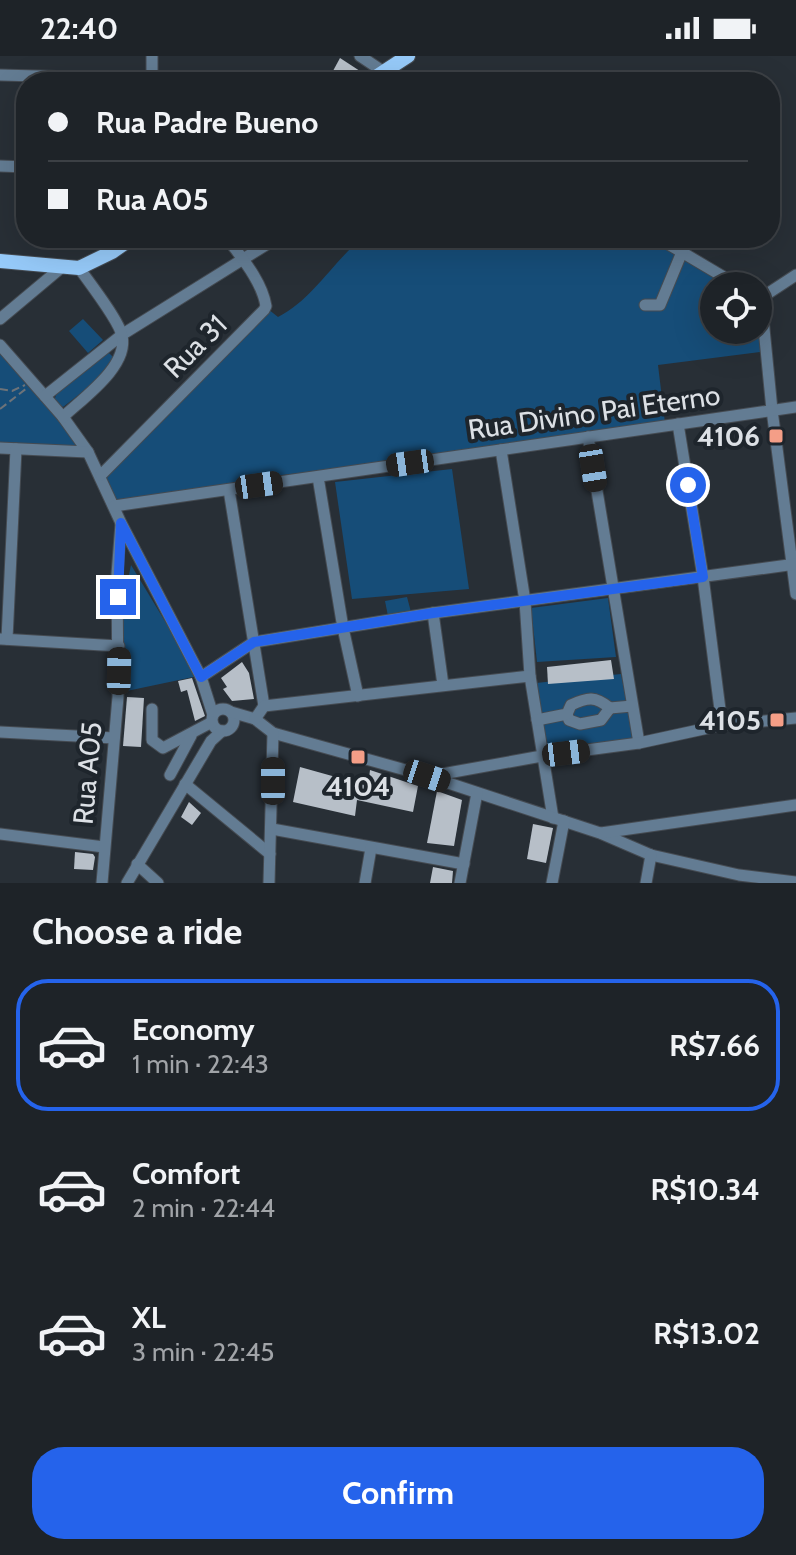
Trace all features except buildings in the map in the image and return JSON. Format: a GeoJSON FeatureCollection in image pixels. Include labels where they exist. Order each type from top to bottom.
{"type":"FeatureCollection","features":[{"type":"Feature","properties":{"kind":"main road"},"geometry":{"type":"LineString","coordinates":[[384,72],[408,56]]}},
{"type":"Feature","properties":{"kind":"main road"},"geometry":{"type":"LineString","coordinates":[[0,261],[79,268],[108,248]]}},
{"type":"Feature","properties":{"kind":"street"},"geometry":{"type":"LineString","coordinates":[[360,56],[384,72]]}},
{"type":"Feature","properties":{"kind":"street","name":"Rua 31"},"geometry":{"type":"LineString","coordinates":[[101,475],[264,310],[266,306],[262,294],[234,248]]}},
{"type":"Feature","properties":{"kind":"street"},"geometry":{"type":"LineString","coordinates":[[45,396],[123,334],[263,248]]}},
{"type":"Feature","properties":{"kind":"street"},"geometry":{"type":"LineString","coordinates":[[675,248],[716,272]]}},
{"type":"Feature","properties":{"kind":"street"},"geometry":{"type":"LineString","coordinates":[[645,305],[660,305],[682,252]]}},
{"type":"Feature","properties":{"kind":"street"},"geometry":{"type":"LineString","coordinates":[[0,319],[62,267]]}},
{"type":"Feature","properties":{"kind":"street"},"geometry":{"type":"LineString","coordinates":[[63,417],[114,368],[122,351],[123,334],[79,268]]}},
{"type":"Feature","properties":{"kind":"street"},"geometry":{"type":"LineString","coordinates":[[772,290],[796,275]]}},
{"type":"Feature","properties":{"kind":"street"},"geometry":{"type":"LineString","coordinates":[[765,344],[796,594]]}},
{"type":"Feature","properties":{"kind":"street"},"geometry":{"type":"LineString","coordinates":[[0,345],[63,417],[88,452],[221,720]]}},
{"type":"Feature","properties":{"kind":"street","name":"Rua Divino Pai Eterno"},"geometry":{"type":"LineString","coordinates":[[114,506],[796,407]]}},
{"type":"Feature","properties":{"kind":"street"},"geometry":{"type":"LineString","coordinates":[[678,424],[703,577],[722,725]]}},
{"type":"Feature","properties":{"kind":"street"},"geometry":{"type":"LineString","coordinates":[[588,437],[639,743]]}},
{"type":"Feature","properties":{"kind":"street"},"geometry":{"type":"LineString","coordinates":[[0,448],[88,452]]}},
{"type":"Feature","properties":{"kind":"street"},"geometry":{"type":"LineString","coordinates":[[16,449],[3,639],[119,646]]}},
{"type":"Feature","properties":{"kind":"street"},"geometry":{"type":"LineString","coordinates":[[501,450],[525,601],[530,676],[542,756],[559,820],[552,883]]}},
{"type":"Feature","properties":{"kind":"street"},"geometry":{"type":"LineString","coordinates":[[318,477],[343,628],[358,696]]}},
{"type":"Feature","properties":{"kind":"street"},"geometry":{"type":"LineString","coordinates":[[229,490],[264,706],[255,719]]}},
{"type":"Feature","properties":{"kind":"street","name":"Rua A05"},"geometry":{"type":"LineString","coordinates":[[105,882],[104,847],[119,646],[117,574],[121,523]]}},
{"type":"Feature","properties":{"kind":"street"},"geometry":{"type":"LineString","coordinates":[[201,677],[254,642],[433,613],[794,564]]}},
{"type":"Feature","properties":{"kind":"street"},"geometry":{"type":"LineString","coordinates":[[433,613],[443,685]]}},
{"type":"Feature","properties":{"kind":"street"},"geometry":{"type":"LineString","coordinates":[[264,706],[530,676]]}},
{"type":"Feature","properties":{"kind":"street"},"geometry":{"type":"LineString","coordinates":[[610,708],[601,720],[580,724],[569,720],[567,714],[571,705],[586,698],[598,698],[610,708],[632,706]]}},
{"type":"Feature","properties":{"kind":"street"},"geometry":{"type":"LineString","coordinates":[[152,709],[152,740],[163,748],[221,720],[255,719],[273,733],[427,776],[600,833],[651,855],[739,879],[796,882]]}},
{"type":"Feature","properties":{"kind":"street"},"geometry":{"type":"LineString","coordinates":[[537,720],[567,714]]}},
{"type":"Feature","properties":{"kind":"street"},"geometry":{"type":"LineString","coordinates":[[427,776],[639,743],[722,725],[796,718]]}},
{"type":"Feature","properties":{"kind":"street"},"geometry":{"type":"LineString","coordinates":[[127,883],[221,720]]}},
{"type":"Feature","properties":{"kind":"street"},"geometry":{"type":"LineString","coordinates":[[0,732],[114,738]]}},
{"type":"Feature","properties":{"kind":"street"},"geometry":{"type":"LineString","coordinates":[[269,883],[273,733]]}},
{"type":"Feature","properties":{"kind":"street"},"geometry":{"type":"LineString","coordinates":[[170,775],[192,735]]}},
{"type":"Feature","properties":{"kind":"street"},"geometry":{"type":"LineString","coordinates":[[185,784],[270,854]]}},
{"type":"Feature","properties":{"kind":"street"},"geometry":{"type":"LineString","coordinates":[[460,883],[477,793]]}},
{"type":"Feature","properties":{"kind":"street"},"geometry":{"type":"LineString","coordinates":[[600,833],[796,805]]}},
{"type":"Feature","properties":{"kind":"street"},"geometry":{"type":"LineString","coordinates":[[272,829],[464,864]]}},
{"type":"Feature","properties":{"kind":"street"},"geometry":{"type":"LineString","coordinates":[[0,834],[104,847]]}},
{"type":"Feature","properties":{"kind":"street"},"geometry":{"type":"LineString","coordinates":[[365,883],[371,848]]}},
{"type":"Feature","properties":{"kind":"street"},"geometry":{"type":"LineString","coordinates":[[646,883],[651,855]]}},
{"type":"Feature","properties":{"kind":"street"},"geometry":{"type":"LineString","coordinates":[[137,864],[158,883]]}},
{"type":"Feature","properties":{"kind":"path"},"geometry":{"type":"LineString","coordinates":[[0,389],[12,391],[26,386],[0,409]]}},
{"type":"Feature","properties":{"kind":"shaded area"},"geometry":{"type":"Polygon","coordinates":[[[352,248],[667,248],[709,272],[700,272],[700,344],[760,344],[760,352],[658,365],[665,423],[501,448],[283,475],[117,503],[104,478],[268,309],[278,317],[312,291],[352,248]]]}},
{"type":"Feature","properties":{"kind":"shaded area"},"geometry":{"type":"Polygon","coordinates":[[[83,319],[103,340],[88,353],[69,331],[83,319]]]}},
{"type":"Feature","properties":{"kind":"shaded area"},"geometry":{"type":"Polygon","coordinates":[[[0,352],[81,445],[82,448],[0,444],[0,352]]]}},
{"type":"Feature","properties":{"kind":"shaded area"},"geometry":{"type":"Polygon","coordinates":[[[108,352],[113,357],[103,376],[63,407],[54,401],[57,392],[108,352]]]}},
{"type":"Feature","properties":{"kind":"shaded area"},"geometry":{"type":"Polygon","coordinates":[[[452,469],[469,589],[352,599],[335,482],[452,469]]]}},
{"type":"Feature","properties":{"kind":"shaded area"},"geometry":{"type":"Polygon","coordinates":[[[131,565],[198,676],[122,692],[120,617],[131,565]]]}},
{"type":"Feature","properties":{"kind":"shaded area"},"geometry":{"type":"Polygon","coordinates":[[[407,597],[411,612],[388,616],[385,601],[407,597]]]}},
{"type":"Feature","properties":{"kind":"shaded area"},"geometry":{"type":"Polygon","coordinates":[[[608,598],[616,657],[537,662],[531,608],[608,598]]]}},
{"type":"Feature","properties":{"kind":"shaded area"},"geometry":{"type":"Polygon","coordinates":[[[621,674],[634,740],[545,752],[536,683],[621,674]]]}},
{"type":"Feature","properties":{"kind":"place","name":"4106"},"geometry":{"type":"Point","coordinates":[776,436]}},
{"type":"Feature","properties":{"kind":"place","name":"4105"},"geometry":{"type":"Point","coordinates":[777,720]}},
{"type":"Feature","properties":{"kind":"place","name":"4104"},"geometry":{"type":"Point","coordinates":[358,757]}},
{"type":"Feature","properties":{"kind":"route"},"geometry":{"type":"LineString","coordinates":[[118,597],[121,523],[201,677],[254,642],[433,613],[703,577],[688,485]]}}]}
